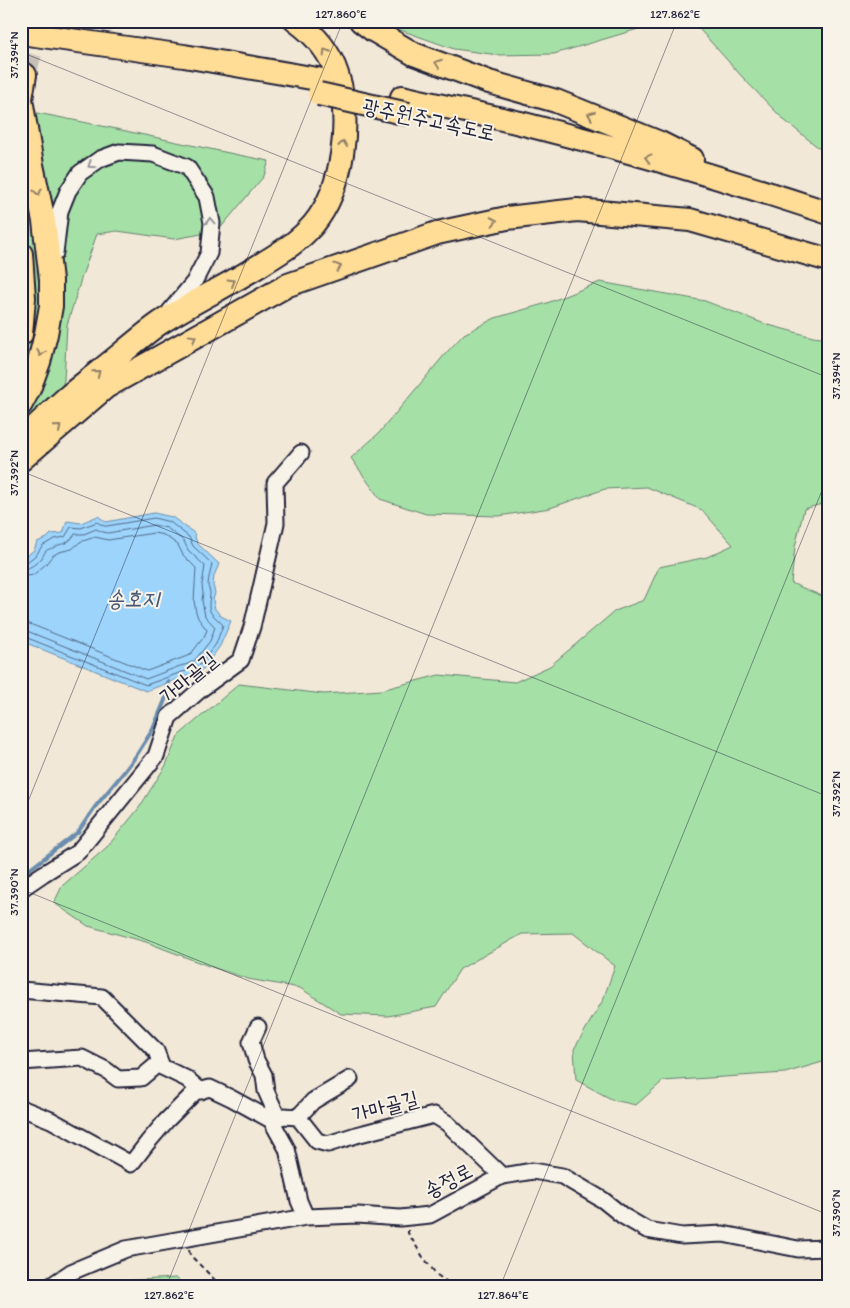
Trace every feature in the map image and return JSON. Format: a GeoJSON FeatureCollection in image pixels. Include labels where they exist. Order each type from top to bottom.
{"type":"FeatureCollection","features":[{"type":"Feature","properties":{"kind":"highway"},"geometry":{"type":"LineString","coordinates":[[21,440],[70,395],[159,324],[296,243],[327,204],[338,172],[343,148],[342,95],[337,73],[325,49],[309,30],[296,21]]}},
{"type":"Feature","properties":{"kind":"highway"},"geometry":{"type":"LineString","coordinates":[[361,21],[414,54],[489,82],[556,101],[660,143],[747,187]]}},
{"type":"Feature","properties":{"kind":"highway","name":"광주원주고속도로"},"geometry":{"type":"LineString","coordinates":[[21,33],[184,56],[405,105],[518,123],[668,163],[829,213]]}},
{"type":"Feature","properties":{"kind":"highway","name":"광주원주고속도로"},"geometry":{"type":"LineString","coordinates":[[21,48],[321,87]]}},
{"type":"Feature","properties":{"kind":"highway"},"geometry":{"type":"LineString","coordinates":[[21,404],[39,362],[46,334],[51,306],[52,280],[44,221],[21,99],[25,75]]}},
{"type":"Feature","properties":{"kind":"highway","name":"광주원주고속도로"},"geometry":{"type":"LineString","coordinates":[[405,105],[497,133],[628,167],[829,229]]}},
{"type":"Feature","properties":{"kind":"highway"},"geometry":{"type":"LineString","coordinates":[[21,460],[106,387],[288,285],[437,232],[507,218],[577,210],[690,220],[829,260]]}},
{"type":"Feature","properties":{"kind":"highway"},"geometry":{"type":"LineString","coordinates":[[21,254],[24,298],[21,334]]}},
{"type":"Feature","properties":{"kind":"street"},"geometry":{"type":"LineString","coordinates":[[52,280],[60,211],[68,191],[80,173],[100,160],[119,152],[153,154],[187,166],[207,197],[212,223],[209,253],[194,282],[159,324]]}},
{"type":"Feature","properties":{"kind":"street","name":"가마골길"},"geometry":{"type":"LineString","coordinates":[[21,890],[78,852],[156,756],[169,716],[201,689],[241,660],[252,627],[276,523],[275,483],[302,453]]}},
{"type":"Feature","properties":{"kind":"street"},"geometry":{"type":"LineString","coordinates":[[21,990],[102,998],[156,1051],[162,1067],[187,1079],[202,1091]]}},
{"type":"Feature","properties":{"kind":"street"},"geometry":{"type":"LineString","coordinates":[[258,1027],[252,1042],[256,1060],[264,1074],[266,1092],[274,1119],[287,1150],[299,1201],[306,1217]]}},
{"type":"Feature","properties":{"kind":"street"},"geometry":{"type":"LineString","coordinates":[[21,1062],[82,1058],[106,1070],[118,1079],[141,1078],[160,1062]]}},
{"type":"Feature","properties":{"kind":"street","name":"가마골길"},"geometry":{"type":"LineString","coordinates":[[350,1079],[313,1101],[298,1117],[317,1141],[328,1144],[434,1115],[446,1123],[502,1176]]}},
{"type":"Feature","properties":{"kind":"street"},"geometry":{"type":"LineString","coordinates":[[21,1108],[51,1120],[130,1164],[166,1120],[195,1092],[210,1088],[274,1119],[284,1116],[298,1117]]}},
{"type":"Feature","properties":{"kind":"street","name":"송정로"},"geometry":{"type":"LineString","coordinates":[[49,1287],[71,1272],[126,1249],[306,1217],[358,1215],[406,1218],[430,1215],[502,1176],[534,1171],[562,1176],[603,1200],[623,1216],[647,1230],[682,1236],[723,1234],[798,1249],[829,1248]]}},
{"type":"Feature","properties":{"kind":"path"},"geometry":{"type":"LineString","coordinates":[[406,1218],[408,1233],[423,1257],[437,1275],[454,1287]]}},
{"type":"Feature","properties":{"kind":"path"},"geometry":{"type":"LineString","coordinates":[[188,1238],[190,1255],[222,1287]]}},
{"type":"Feature","properties":{"kind":"green space"},"geometry":{"type":"Polygon","coordinates":[[[375,21],[644,21],[638,29],[554,54],[498,55],[454,49],[375,21]]]}},
{"type":"Feature","properties":{"kind":"green space"},"geometry":{"type":"Polygon","coordinates":[[[692,21],[829,21],[829,156],[784,120],[692,21]]]}},
{"type":"Feature","properties":{"kind":"green space"},"geometry":{"type":"Polygon","coordinates":[[[21,110],[269,161],[264,176],[218,231],[174,239],[117,231],[97,234],[67,325],[64,380],[48,436],[21,464],[21,110]]]}},
{"type":"Feature","properties":{"kind":"green space"},"geometry":{"type":"Polygon","coordinates":[[[600,282],[705,301],[765,324],[813,337],[829,339],[829,502],[804,509],[795,547],[791,583],[829,599],[829,1059],[785,1073],[663,1081],[636,1105],[613,1100],[576,1080],[574,1049],[603,1000],[615,966],[573,933],[522,934],[460,969],[436,1007],[388,1016],[341,1014],[300,988],[248,979],[146,942],[88,926],[54,903],[62,886],[107,847],[139,808],[166,765],[178,736],[239,684],[324,694],[381,690],[439,675],[515,682],[550,666],[615,611],[644,600],[659,567],[707,557],[733,545],[702,510],[647,487],[605,489],[550,508],[499,516],[426,514],[380,499],[351,458],[379,433],[464,334],[495,318],[547,303],[600,282]]]}},
{"type":"Feature","properties":{"kind":"green space"},"geometry":{"type":"Polygon","coordinates":[[[176,1278],[187,1287],[108,1287],[119,1281],[176,1278]]]}},
{"type":"Feature","properties":{"kind":"water","name":"송호지"},"geometry":{"type":"Polygon","coordinates":[[[154,513],[172,517],[194,533],[197,543],[219,564],[214,576],[213,585],[215,593],[213,600],[215,609],[221,616],[231,621],[220,646],[203,669],[192,675],[146,691],[21,641],[21,560],[34,550],[37,542],[51,534],[63,533],[67,521],[81,523],[98,516],[106,522],[154,513]]]}},
{"type":"Feature","properties":{"kind":"waterway"},"geometry":{"type":"LineString","coordinates":[[21,876],[78,832],[95,807],[124,772],[153,729],[165,700],[168,682]]}},
{"type":"Feature","properties":{"kind":"tunnel"},"geometry":{"type":"LineString","coordinates":[[25,75],[34,42],[43,21]]}}]}
